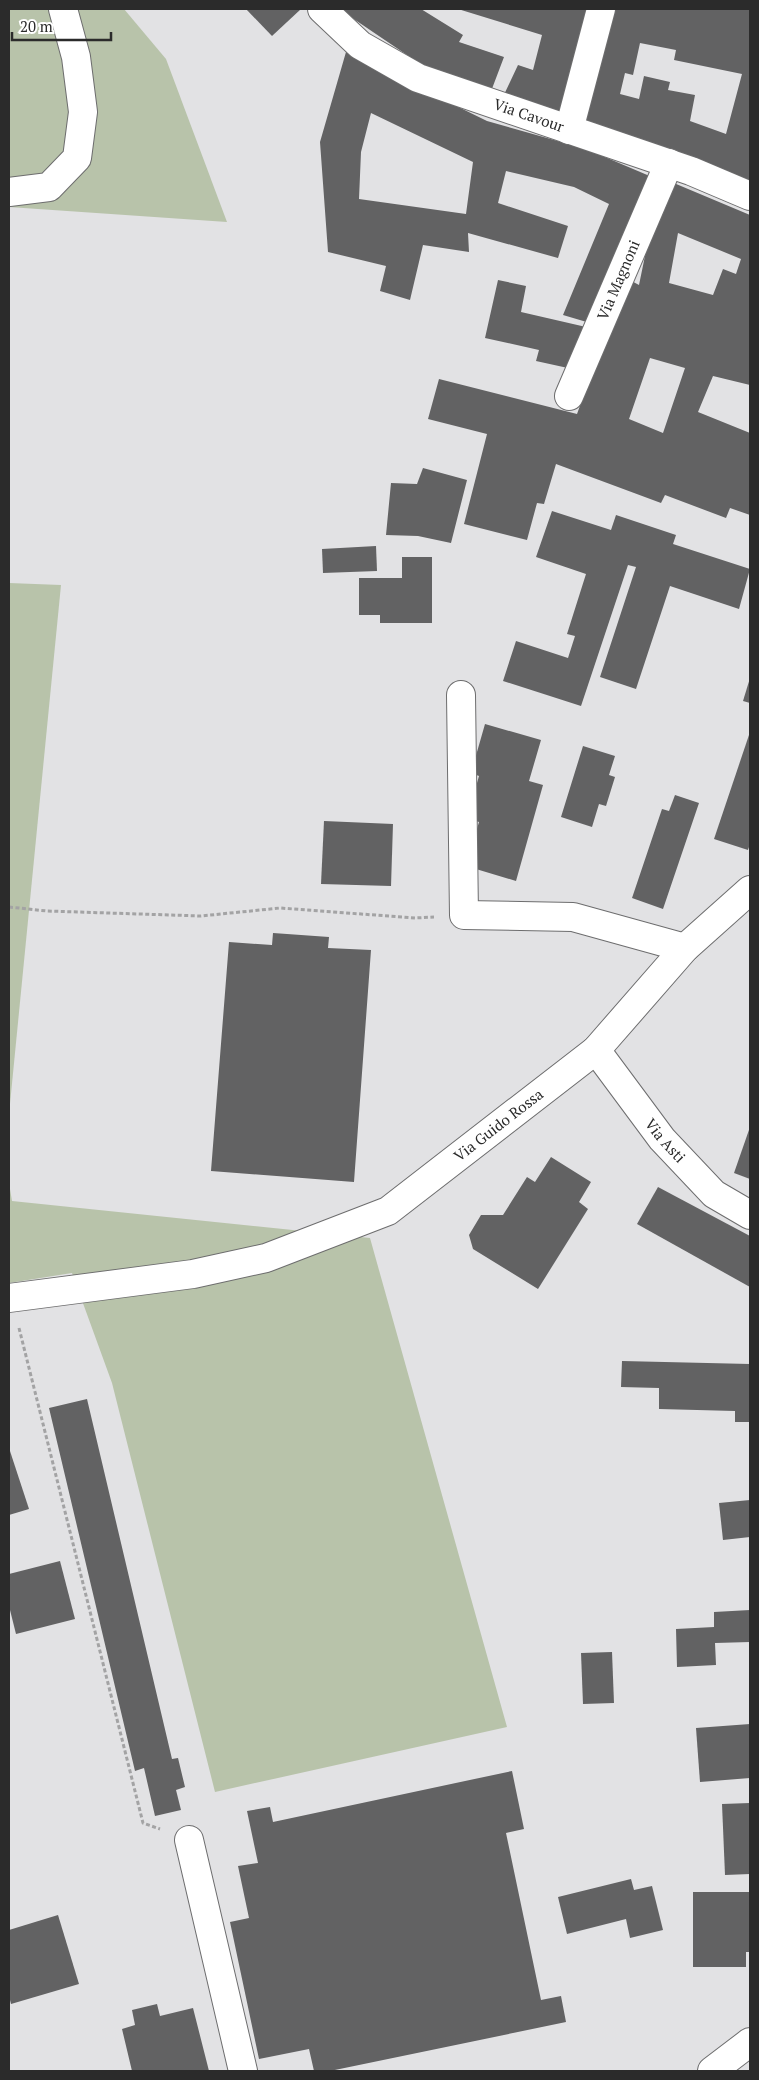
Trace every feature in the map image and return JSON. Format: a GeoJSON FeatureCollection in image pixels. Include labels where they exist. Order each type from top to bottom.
{"type":"FeatureCollection","features":[{"type":"Feature","properties":{"kind":"street"},"geometry":{"type":"LineString","coordinates":[[9,192],[49,187],[77,158],[84,112],[76,58],[63,9]]}},
{"type":"Feature","properties":{"kind":"street","name":"Via Cavour"},"geometry":{"type":"LineString","coordinates":[[322,9],[360,45],[418,78],[670,163],[750,196]]}},
{"type":"Feature","properties":{"kind":"street"},"geometry":{"type":"LineString","coordinates":[[569,130],[601,9]]}},
{"type":"Feature","properties":{"kind":"street","name":"Via Magnoni"},"geometry":{"type":"LineString","coordinates":[[569,396],[670,163]]}},
{"type":"Feature","properties":{"kind":"street"},"geometry":{"type":"LineString","coordinates":[[461,695],[464,915],[573,917],[685,948]]}},
{"type":"Feature","properties":{"kind":"street","name":"Via Guido Rossa"},"geometry":{"type":"LineString","coordinates":[[10,1298],[193,1274],[266,1258],[388,1211],[596,1050],[685,948],[750,890]]}},
{"type":"Feature","properties":{"kind":"street","name":"Via Asti"},"geometry":{"type":"LineString","coordinates":[[596,1050],[662,1138],[714,1194],[750,1215]]}},
{"type":"Feature","properties":{"kind":"street"},"geometry":{"type":"LineString","coordinates":[[189,1840],[243,2071]]}},
{"type":"Feature","properties":{"kind":"street"},"geometry":{"type":"LineString","coordinates":[[712,2071],[750,2042]]}},
{"type":"Feature","properties":{"kind":"path"},"geometry":{"type":"LineString","coordinates":[[9,908],[201,916],[280,908],[415,918],[464,915]]}},
{"type":"Feature","properties":{"kind":"path"},"geometry":{"type":"LineString","coordinates":[[10,1298],[143,1823],[189,1840]]}},
{"type":"Feature","properties":{"kind":"green space"},"geometry":{"type":"Polygon","coordinates":[[[9,9],[124,9],[166,59],[227,222],[9,207],[9,9]]]}},
{"type":"Feature","properties":{"kind":"green space"},"geometry":{"type":"Polygon","coordinates":[[[9,583],[61,585],[9,1114],[9,583]]]}},
{"type":"Feature","properties":{"kind":"green space"},"geometry":{"type":"Polygon","coordinates":[[[9,1183],[12,1201],[370,1238],[507,1727],[215,1792],[112,1383],[72,1273],[9,1283],[9,1183]]]}},
{"type":"Feature","properties":{"kind":"building"},"geometry":{"type":"Polygon","coordinates":[[[246,9],[301,9],[272,36],[246,9]]]}},
{"type":"Feature","properties":{"kind":"building"},"geometry":{"type":"Polygon","coordinates":[[[339,9],[421,9],[463,35],[459,42],[504,57],[490,94],[438,76],[339,9]]]}},
{"type":"Feature","properties":{"kind":"building"},"geometry":{"type":"Polygon","coordinates":[[[458,9],[596,9],[566,123],[501,101],[518,65],[533,70],[542,35],[458,9]]]}},
{"type":"Feature","properties":{"kind":"building"},"geometry":{"type":"Polygon","coordinates":[[[606,9],[750,10],[750,189],[576,125],[606,9]],[[640,43],[633,75],[625,73],[620,94],[639,99],[644,76],[670,82],[668,90],[695,95],[690,121],[726,134],[742,74],[674,60],[676,50],[640,43]]]}},
{"type":"Feature","properties":{"kind":"building"},"geometry":{"type":"Polygon","coordinates":[[[346,52],[487,121],[586,149],[652,177],[590,323],[563,315],[609,204],[574,187],[506,171],[498,203],[568,226],[558,258],[468,233],[469,252],[423,245],[410,300],[380,291],[386,266],[328,252],[320,142],[346,52]],[[371,113],[361,152],[359,199],[466,214],[473,162],[371,113]]]}},
{"type":"Feature","properties":{"kind":"building"},"geometry":{"type":"Polygon","coordinates":[[[669,181],[750,215],[750,385],[713,376],[698,412],[750,433],[750,515],[730,508],[726,518],[665,495],[661,503],[556,464],[544,504],[537,503],[527,540],[464,524],[487,434],[428,419],[439,379],[577,414],[626,278],[639,285],[652,222],[669,181]],[[678,233],[669,283],[713,295],[723,269],[736,274],[741,259],[678,233]],[[650,358],[629,419],[663,433],[685,368],[650,358]]]}},
{"type":"Feature","properties":{"kind":"building"},"geometry":{"type":"Polygon","coordinates":[[[498,280],[526,286],[521,312],[586,327],[577,370],[536,361],[539,350],[485,338],[498,280]]]}},
{"type":"Feature","properties":{"kind":"building"},"geometry":{"type":"Polygon","coordinates":[[[423,468],[467,480],[451,543],[418,536],[386,535],[391,483],[417,484],[423,468]]]}},
{"type":"Feature","properties":{"kind":"building"},"geometry":{"type":"Polygon","coordinates":[[[552,511],[611,530],[616,515],[676,535],[673,544],[750,569],[739,609],[670,586],[636,689],[600,677],[636,567],[628,565],[581,706],[503,681],[516,641],[568,658],[575,636],[567,634],[586,574],[536,557],[552,511]]]}},
{"type":"Feature","properties":{"kind":"building"},"geometry":{"type":"Polygon","coordinates":[[[376,546],[377,571],[323,573],[322,549],[376,546]]]}},
{"type":"Feature","properties":{"kind":"building"},"geometry":{"type":"Polygon","coordinates":[[[402,557],[432,557],[432,623],[380,623],[380,615],[359,615],[359,578],[402,578],[402,557]]]}},
{"type":"Feature","properties":{"kind":"building"},"geometry":{"type":"Polygon","coordinates":[[[750,678],[750,703],[743,701],[750,678]]]}},
{"type":"Feature","properties":{"kind":"building"},"geometry":{"type":"Polygon","coordinates":[[[485,724],[541,740],[529,781],[543,785],[516,881],[466,866],[479,822],[467,818],[479,776],[471,773],[485,724]]]}},
{"type":"Feature","properties":{"kind":"building"},"geometry":{"type":"Polygon","coordinates":[[[750,732],[750,844],[748,850],[714,839],[750,732]]]}},
{"type":"Feature","properties":{"kind":"building"},"geometry":{"type":"Polygon","coordinates":[[[583,746],[615,756],[609,775],[615,777],[606,806],[599,804],[592,827],[561,817],[583,746]]]}},
{"type":"Feature","properties":{"kind":"building"},"geometry":{"type":"Polygon","coordinates":[[[675,795],[699,803],[663,909],[632,898],[662,809],[669,811],[675,795]]]}},
{"type":"Feature","properties":{"kind":"building"},"geometry":{"type":"Polygon","coordinates":[[[324,821],[393,824],[391,886],[321,884],[324,821]]]}},
{"type":"Feature","properties":{"kind":"building"},"geometry":{"type":"Polygon","coordinates":[[[273,933],[329,937],[328,948],[371,950],[354,1182],[211,1171],[229,942],[272,945],[273,933]]]}},
{"type":"Feature","properties":{"kind":"building"},"geometry":{"type":"Polygon","coordinates":[[[750,1127],[750,1179],[734,1173],[750,1127]]]}},
{"type":"Feature","properties":{"kind":"building"},"geometry":{"type":"Polygon","coordinates":[[[551,1157],[591,1182],[579,1202],[588,1209],[538,1289],[473,1249],[469,1235],[481,1215],[503,1215],[527,1177],[535,1182],[551,1157]]]}},
{"type":"Feature","properties":{"kind":"building"},"geometry":{"type":"Polygon","coordinates":[[[658,1187],[750,1236],[750,1287],[637,1224],[658,1187]]]}},
{"type":"Feature","properties":{"kind":"building"},"geometry":{"type":"Polygon","coordinates":[[[622,1361],[750,1364],[750,1422],[735,1422],[735,1411],[659,1409],[659,1388],[621,1387],[622,1361]]]}},
{"type":"Feature","properties":{"kind":"building"},"geometry":{"type":"Polygon","coordinates":[[[87,1399],[172,1759],[178,1758],[185,1787],[176,1790],[181,1810],[155,1816],[144,1768],[135,1771],[49,1408],[87,1399]]]}},
{"type":"Feature","properties":{"kind":"building"},"geometry":{"type":"Polygon","coordinates":[[[9,1448],[29,1509],[9,1515],[9,1448]]]}},
{"type":"Feature","properties":{"kind":"building"},"geometry":{"type":"Polygon","coordinates":[[[750,1500],[750,1537],[723,1540],[719,1503],[750,1500]]]}},
{"type":"Feature","properties":{"kind":"building"},"geometry":{"type":"Polygon","coordinates":[[[60,1561],[75,1619],[16,1634],[9,1606],[9,1574],[60,1561]]]}},
{"type":"Feature","properties":{"kind":"building"},"geometry":{"type":"Polygon","coordinates":[[[750,1610],[750,1642],[715,1643],[716,1665],[677,1667],[676,1629],[714,1627],[714,1612],[750,1610]]]}},
{"type":"Feature","properties":{"kind":"building"},"geometry":{"type":"Polygon","coordinates":[[[612,1652],[614,1703],[583,1704],[581,1653],[612,1652]]]}},
{"type":"Feature","properties":{"kind":"building"},"geometry":{"type":"Polygon","coordinates":[[[750,1724],[750,1778],[700,1782],[696,1728],[750,1724]]]}},
{"type":"Feature","properties":{"kind":"building"},"geometry":{"type":"Polygon","coordinates":[[[512,1771],[524,1829],[506,1833],[541,2000],[561,1996],[566,2022],[330,2071],[314,2071],[309,2049],[259,2059],[230,1922],[249,1918],[238,1866],[258,1863],[247,1811],[270,1807],[273,1822],[512,1771]]]}},
{"type":"Feature","properties":{"kind":"building"},"geometry":{"type":"Polygon","coordinates":[[[750,1803],[750,1874],[725,1875],[722,1804],[750,1803]]]}},
{"type":"Feature","properties":{"kind":"building"},"geometry":{"type":"Polygon","coordinates":[[[631,1879],[634,1890],[652,1886],[663,1930],[630,1938],[626,1919],[567,1934],[558,1897],[631,1879]]]}},
{"type":"Feature","properties":{"kind":"building"},"geometry":{"type":"Polygon","coordinates":[[[693,1892],[750,1892],[750,1952],[746,1952],[746,1967],[693,1967],[693,1892]]]}},
{"type":"Feature","properties":{"kind":"building"},"geometry":{"type":"Polygon","coordinates":[[[58,1915],[79,1984],[11,2004],[9,1996],[9,1930],[58,1915]]]}},
{"type":"Feature","properties":{"kind":"building"},"geometry":{"type":"Polygon","coordinates":[[[157,2004],[160,2016],[193,2008],[209,2071],[132,2071],[122,2029],[135,2025],[132,2010],[157,2004]]]}}]}
